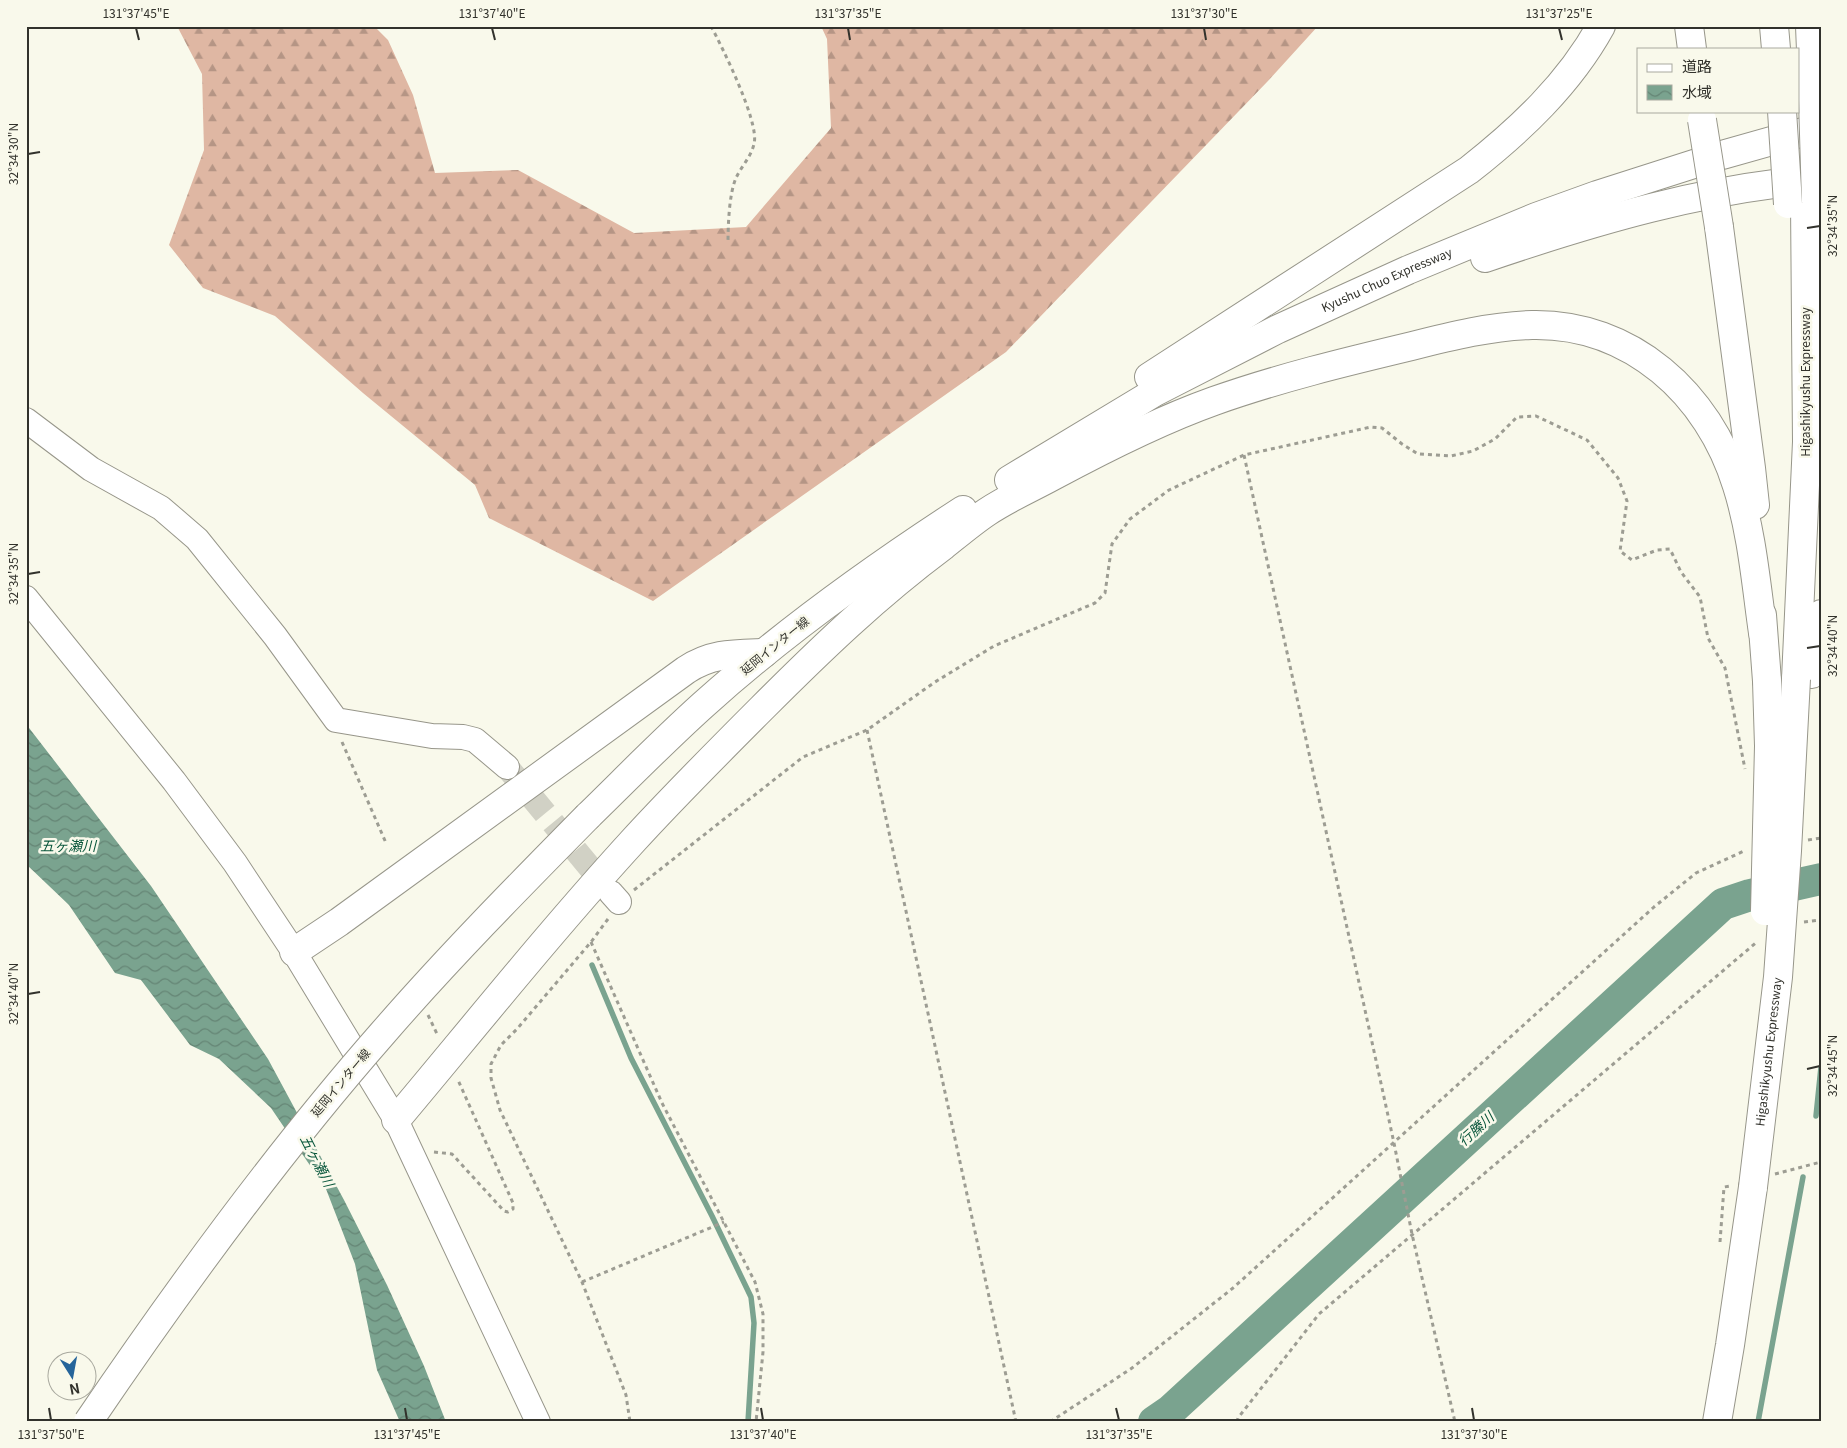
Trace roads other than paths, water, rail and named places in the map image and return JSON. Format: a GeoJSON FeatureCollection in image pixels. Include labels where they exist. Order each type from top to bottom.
{"type":"FeatureCollection","features":[{"type":"Feature","properties":{"kind":"highway"},"geometry":{"type":"LineString","coordinates":[[396,1120],[575,906],[633,840],[838,633],[984,505],[1084,421],[1469,170],[1501,146],[1546,101],[1575,65],[1600,26]]}},
{"type":"Feature","properties":{"kind":"highway"},"geometry":{"type":"LineString","coordinates":[[1689,26],[1692,48]]}},
{"type":"Feature","properties":{"kind":"highway"},"geometry":{"type":"LineString","coordinates":[[1774,26],[1776,48]]}},
{"type":"Feature","properties":{"kind":"highway"},"geometry":{"type":"LineString","coordinates":[[1794,26],[1796,48]]}},
{"type":"Feature","properties":{"kind":"highway"},"geometry":{"type":"LineString","coordinates":[[1485,258],[1580,226],[1631,212],[1736,190],[1807,196],[1803,103],[1810,26]]}},
{"type":"Feature","properties":{"kind":"highway"},"geometry":{"type":"LineString","coordinates":[[1722,155],[1789,112]]}},
{"type":"Feature","properties":{"kind":"highway"},"geometry":{"type":"LineString","coordinates":[[1701,116],[1719,227],[1751,468],[1759,553],[1767,681],[1769,746],[1768,832],[1753,1187]]}},
{"type":"Feature","properties":{"kind":"highway","name":"Kyushu Chuo Expressway"},"geometry":{"type":"LineString","coordinates":[[984,505],[1155,392],[1319,310],[1536,218],[1606,192],[1722,155],[1809,138]]}},
{"type":"Feature","properties":{"kind":"highway","name":"Kyushu Chuo Expressway"},"geometry":{"type":"LineString","coordinates":[[984,505],[1224,376],[1351,314],[1485,258],[1809,138]]}},
{"type":"Feature","properties":{"kind":"highway","name":"Higashikyushu Expressway"},"geometry":{"type":"LineString","coordinates":[[1717,1422],[1730,1345],[1762,1114],[1778,977],[1787,851],[1804,680],[1807,442],[1814,383],[1807,196]]}},
{"type":"Feature","properties":{"kind":"highway","name":"Higashikyushu Expressway"},"geometry":{"type":"LineString","coordinates":[[1804,680],[1793,448],[1807,196]]}},
{"type":"Feature","properties":{"kind":"highway"},"geometry":{"type":"LineString","coordinates":[[984,505],[1165,420],[1254,388],[1325,367],[1461,334],[1534,325],[1560,327],[1609,339],[1632,350],[1674,380],[1705,417],[1719,439],[1738,487],[1750,542],[1763,633]]}},
{"type":"Feature","properties":{"kind":"highway","name":"延岡インター線"},"geometry":{"type":"LineString","coordinates":[[88,1422],[186,1282],[288,1147],[382,1034],[488,918],[588,816],[703,705],[764,654],[828,603],[900,551],[984,505]]}},
{"type":"Feature","properties":{"kind":"highway","name":"延岡インター線"},"geometry":{"type":"LineString","coordinates":[[588,816],[664,748],[770,662],[984,505]]}},
{"type":"Feature","properties":{"kind":"highway"},"geometry":{"type":"LineString","coordinates":[[1804,680],[1821,614]]}},
{"type":"Feature","properties":{"kind":"highway"},"geometry":{"type":"LineString","coordinates":[[294,952],[347,916],[699,661],[715,656],[764,654]]}},
{"type":"Feature","properties":{"kind":"street"},"geometry":{"type":"LineString","coordinates":[[26,420],[91,469],[161,508],[198,539],[275,636],[336,720],[432,736],[463,737],[475,740],[507,767]]}},
{"type":"Feature","properties":{"kind":"street"},"geometry":{"type":"LineString","coordinates":[[26,598],[174,781],[235,863],[294,952],[396,1120],[538,1422]]}},
{"type":"Feature","properties":{"kind":"water","name":"五ヶ瀬川"},"geometry":{"type":"Polygon","coordinates":[[[26,724],[151,886],[268,1059],[344,1200],[387,1285],[424,1366],[446,1422],[400,1422],[377,1370],[355,1264],[326,1189],[271,1108],[219,1059],[190,1045],[141,980],[115,973],[69,905],[26,864],[26,724]]]}},
{"type":"Feature","properties":{"kind":"waterway","name":"行縢川"},"geometry":{"type":"LineString","coordinates":[[1154,1422],[1170,1411],[1723,904],[1750,895],[1821,879]]}},
{"type":"Feature","properties":{"kind":"waterway"},"geometry":{"type":"LineString","coordinates":[[592,965],[631,1058],[751,1297],[754,1323],[748,1422]]}},
{"type":"Feature","properties":{"kind":"waterway"},"geometry":{"type":"LineString","coordinates":[[1816,1116],[1821,1067]]}},
{"type":"Feature","properties":{"kind":"waterway"},"geometry":{"type":"LineString","coordinates":[[1758,1422],[1803,1177]]}},
{"type":"Feature","properties":{"kind":"tunnel"},"geometry":{"type":"LineString","coordinates":[[507,767],[611,893]]}}]}
